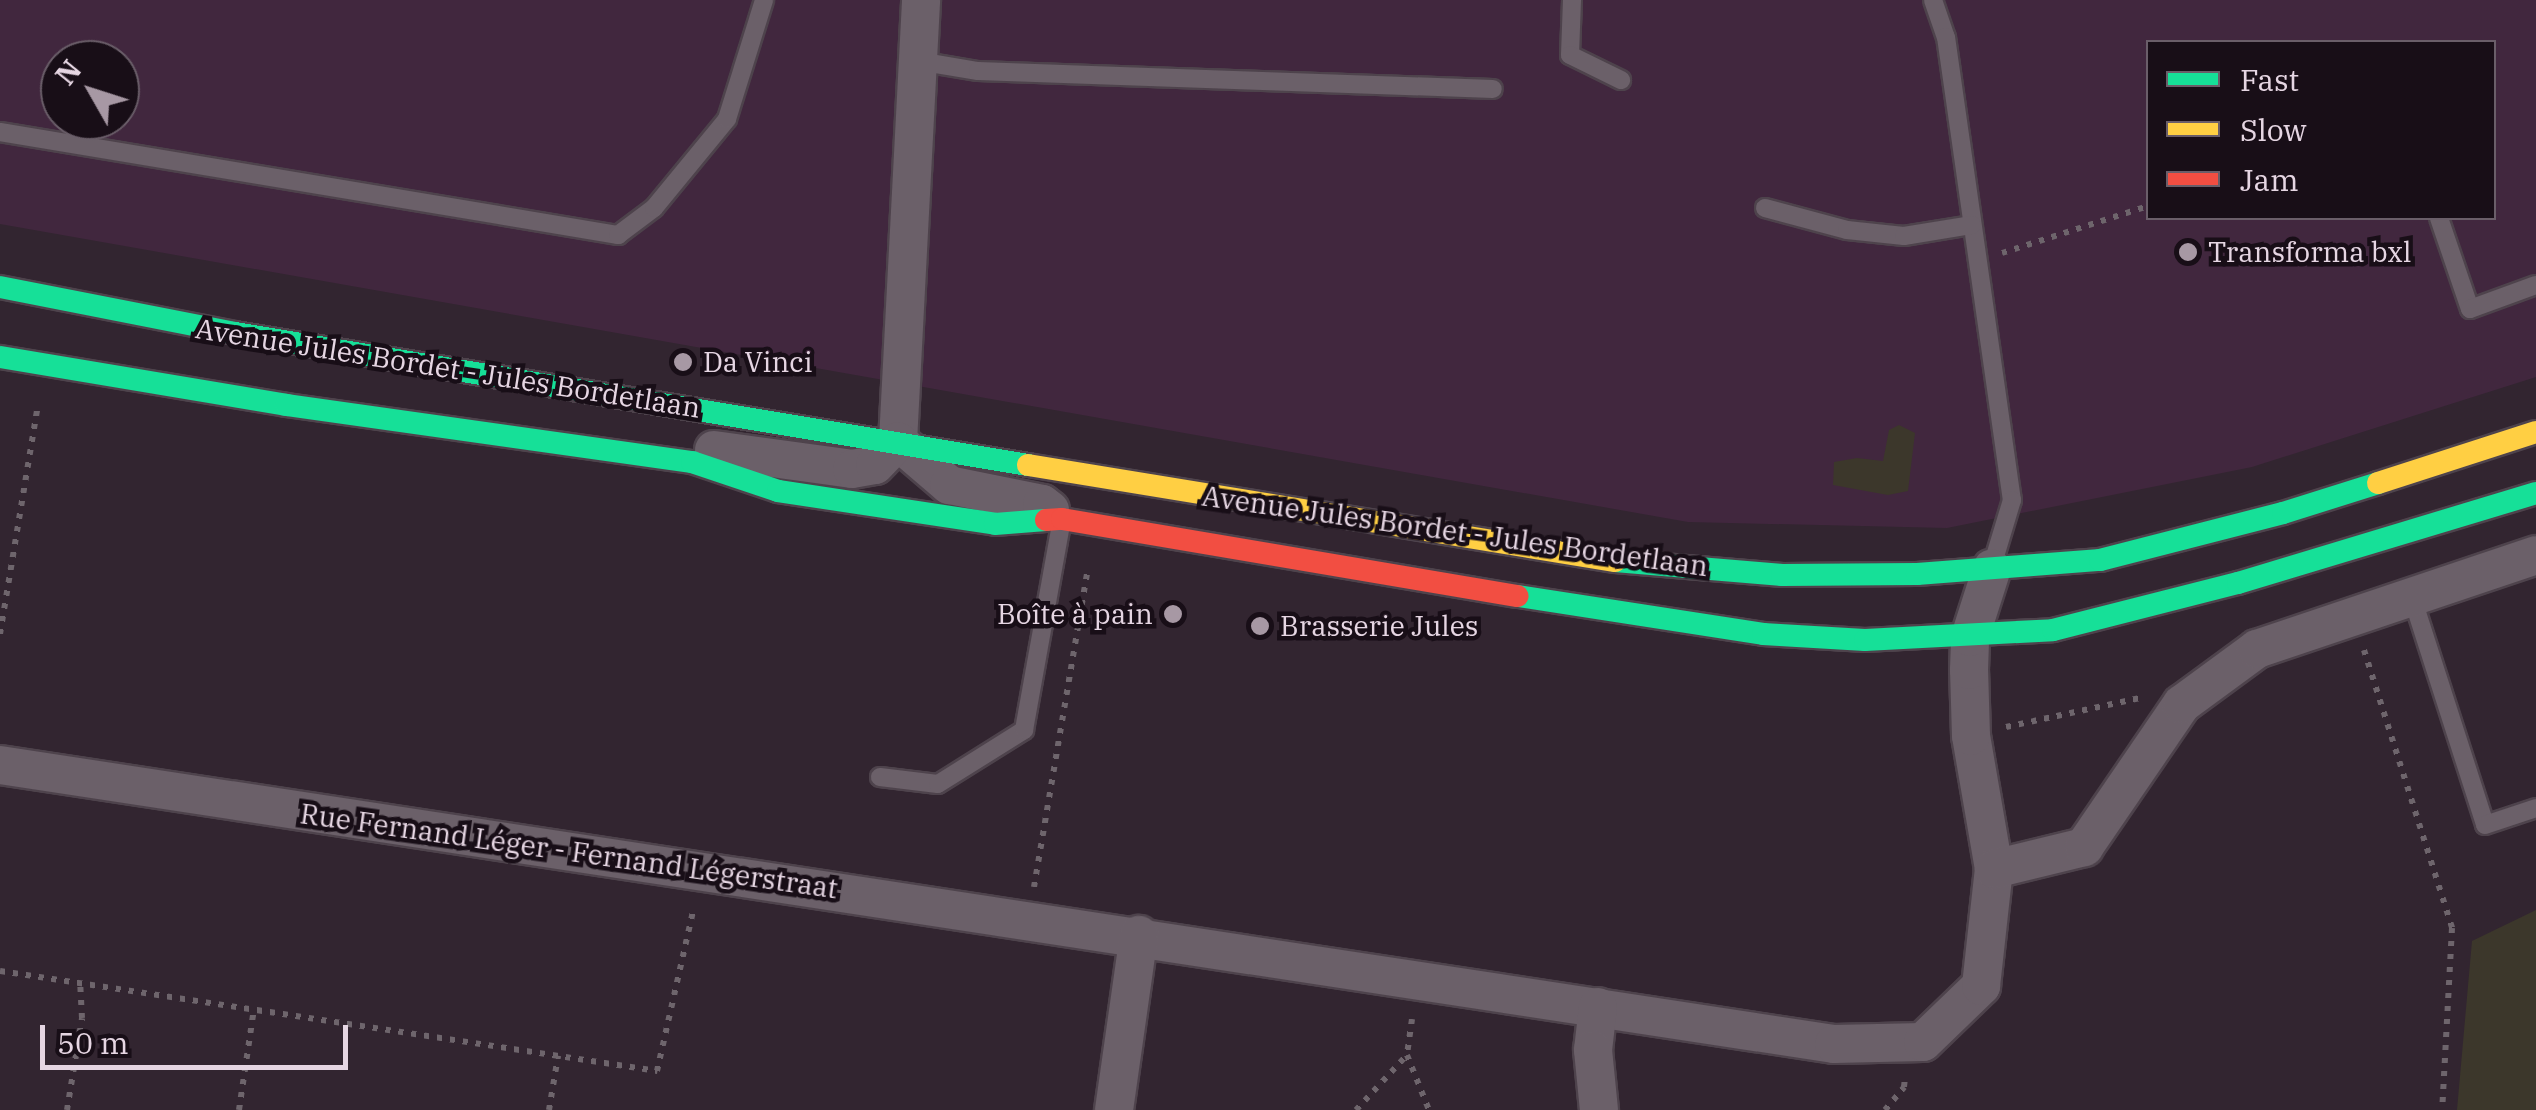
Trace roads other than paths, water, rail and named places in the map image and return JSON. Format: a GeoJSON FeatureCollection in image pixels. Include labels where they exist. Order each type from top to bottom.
{"type":"FeatureCollection","features":[{"type":"Feature","properties":{"kind":"main road","name":"Avenue Jules Bordet - Jules Bordetlaan"},"geometry":{"type":"LineString","coordinates":[[0,287],[235,333],[1636,564],[1782,575],[1917,574],[2100,560],[2283,513],[2536,432]]}},
{"type":"Feature","properties":{"kind":"main road","name":"Avenue Jules Bordet - Jules Bordetlaan"},"geometry":{"type":"LineString","coordinates":[[0,357],[692,462],[778,491],[995,524],[1079,521],[1763,634],[1865,640],[2053,630],[2222,588],[2536,493]]}},
{"type":"Feature","properties":{"kind":"street"},"geometry":{"type":"LineString","coordinates":[[898,441],[921,0]]}},
{"type":"Feature","properties":{"kind":"street","name":"Avenue Jules Bordet - Jules Bordetlaan"},"geometry":{"type":"LineString","coordinates":[[600,449],[629,442],[674,444],[852,469],[875,465],[898,441],[949,485],[1042,504],[1079,521]]}},
{"type":"Feature","properties":{"kind":"street"},"geometry":{"type":"LineString","coordinates":[[1994,869],[2084,847],[2182,704],[2257,648],[2536,555]]}},
{"type":"Feature","properties":{"kind":"street","name":"Rue Fernand Léger - Fernand Légerstraat"},"geometry":{"type":"LineString","coordinates":[[0,766],[1138,935],[1834,1044],[1923,1042],[1981,986],[1994,869],[1971,736],[1970,637],[1992,568]]}},
{"type":"Feature","properties":{"kind":"street"},"geometry":{"type":"LineString","coordinates":[[1114,1110],[1138,935]]}},
{"type":"Feature","properties":{"kind":"street"},"geometry":{"type":"LineString","coordinates":[[1598,1006],[1593,1050],[1599,1110]]}},
{"type":"Feature","properties":{"kind":"lane"},"geometry":{"type":"LineString","coordinates":[[0,132],[618,236],[654,208],[727,119],[764,0]]}},
{"type":"Feature","properties":{"kind":"lane"},"geometry":{"type":"LineString","coordinates":[[1572,0],[1570,55],[1621,80]]}},
{"type":"Feature","properties":{"kind":"lane"},"geometry":{"type":"LineString","coordinates":[[1933,0],[1946,37],[2012,500],[1992,568]]}},
{"type":"Feature","properties":{"kind":"lane"},"geometry":{"type":"LineString","coordinates":[[918,61],[968,70],[1493,89]]}},
{"type":"Feature","properties":{"kind":"lane"},"geometry":{"type":"LineString","coordinates":[[1765,208],[1848,230],[1904,236],[1972,225]]}},
{"type":"Feature","properties":{"kind":"lane"},"geometry":{"type":"LineString","coordinates":[[2440,220],[2470,309],[2536,286]]}},
{"type":"Feature","properties":{"kind":"lane"},"geometry":{"type":"LineString","coordinates":[[880,777],[938,784],[1024,730],[1079,521]]}},
{"type":"Feature","properties":{"kind":"lane"},"geometry":{"type":"LineString","coordinates":[[2412,596],[2485,825],[2536,808]]}},
{"type":"Feature","properties":{"kind":"place","name":"Transforma bxl"},"geometry":{"type":"Point","coordinates":[2188,252]}},
{"type":"Feature","properties":{"kind":"place","name":"Da Vinci"},"geometry":{"type":"Point","coordinates":[683,362]}},
{"type":"Feature","properties":{"kind":"place","name":"Boîte à pain"},"geometry":{"type":"Point","coordinates":[1173,614]}},
{"type":"Feature","properties":{"kind":"place","name":"Brasserie Jules"},"geometry":{"type":"Point","coordinates":[1260,626]}}]}
